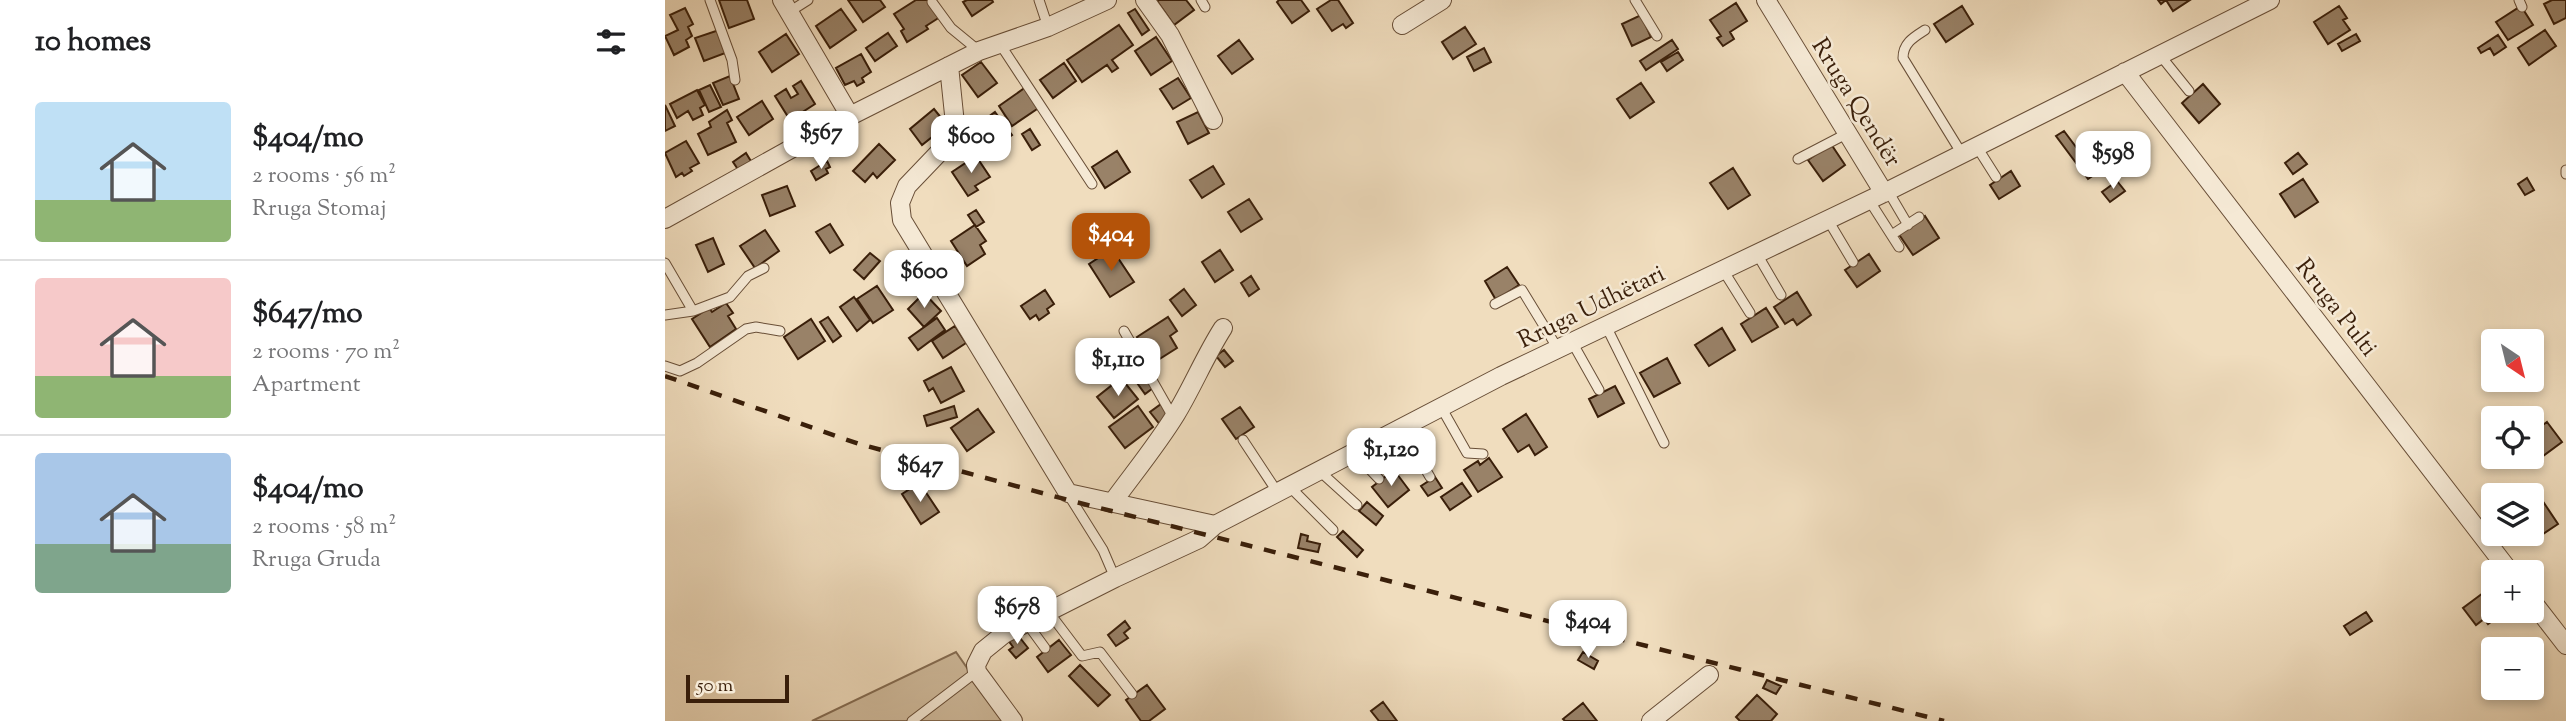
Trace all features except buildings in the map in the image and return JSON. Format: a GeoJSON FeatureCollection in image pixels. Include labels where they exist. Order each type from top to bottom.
{"type":"FeatureCollection","features":[{"type":"Feature","properties":{"kind":"street"},"geometry":{"type":"LineString","coordinates":[[665,219],[850,116],[979,51],[1048,27],[1107,0]]}},
{"type":"Feature","properties":{"kind":"street"},"geometry":{"type":"LineString","coordinates":[[1145,0],[1170,35],[1213,120]]}},
{"type":"Feature","properties":{"kind":"street"},"geometry":{"type":"LineString","coordinates":[[1402,25],[1442,0]]}},
{"type":"Feature","properties":{"kind":"street","name":"Rruga Qendër"},"geometry":{"type":"LineString","coordinates":[[1766,0],[1848,133],[1880,195]]}},
{"type":"Feature","properties":{"kind":"street","name":"Rruga Udhëtari"},"geometry":{"type":"LineString","coordinates":[[974,674],[983,650],[1026,622],[1199,539],[1215,525],[1565,345],[1880,195],[2160,55],[2247,5],[2270,0]]}},
{"type":"Feature","properties":{"kind":"street"},"geometry":{"type":"LineString","coordinates":[[785,6],[850,116]]}},
{"type":"Feature","properties":{"kind":"street"},"geometry":{"type":"LineString","coordinates":[[949,66],[955,124],[951,140],[908,186],[900,203],[902,220],[1067,493],[1215,525]]}},
{"type":"Feature","properties":{"kind":"street","name":"Rruga Pulti"},"geometry":{"type":"LineString","coordinates":[[2125,72],[2501,560]]}},
{"type":"Feature","properties":{"kind":"street"},"geometry":{"type":"LineString","coordinates":[[1112,503],[1173,418],[1223,328]]}},
{"type":"Feature","properties":{"kind":"street"},"geometry":{"type":"LineString","coordinates":[[2544,617],[2566,645]]}},
{"type":"Feature","properties":{"kind":"street"},"geometry":{"type":"LineString","coordinates":[[974,674],[1013,721]]}},
{"type":"Feature","properties":{"kind":"street"},"geometry":{"type":"LineString","coordinates":[[1651,721],[1709,675]]}},
{"type":"Feature","properties":{"kind":"lane"},"geometry":{"type":"LineString","coordinates":[[710,0],[732,60],[735,80]]}},
{"type":"Feature","properties":{"kind":"lane"},"geometry":{"type":"LineString","coordinates":[[785,6],[808,0]]}},
{"type":"Feature","properties":{"kind":"lane"},"geometry":{"type":"LineString","coordinates":[[1039,0],[1048,27]]}},
{"type":"Feature","properties":{"kind":"lane"},"geometry":{"type":"LineString","coordinates":[[1635,0],[1657,36]]}},
{"type":"Feature","properties":{"kind":"lane"},"geometry":{"type":"LineString","coordinates":[[932,2],[951,28],[979,51]]}},
{"type":"Feature","properties":{"kind":"lane"},"geometry":{"type":"LineString","coordinates":[[1925,30],[1907,44],[1903,58],[1970,150],[1996,177]]}},
{"type":"Feature","properties":{"kind":"lane"},"geometry":{"type":"LineString","coordinates":[[1000,44],[1092,184]]}},
{"type":"Feature","properties":{"kind":"lane"},"geometry":{"type":"LineString","coordinates":[[2160,55],[2189,91]]}},
{"type":"Feature","properties":{"kind":"lane"},"geometry":{"type":"LineString","coordinates":[[1798,159],[1848,133]]}},
{"type":"Feature","properties":{"kind":"lane"},"geometry":{"type":"LineString","coordinates":[[1880,195],[1908,225]]}},
{"type":"Feature","properties":{"kind":"lane"},"geometry":{"type":"LineString","coordinates":[[1880,195],[1899,247]]}},
{"type":"Feature","properties":{"kind":"lane"},"geometry":{"type":"LineString","coordinates":[[1896,232],[1919,217]]}},
{"type":"Feature","properties":{"kind":"lane"},"geometry":{"type":"LineString","coordinates":[[1828,220],[1853,262]]}},
{"type":"Feature","properties":{"kind":"lane"},"geometry":{"type":"LineString","coordinates":[[1757,254],[1781,295]]}},
{"type":"Feature","properties":{"kind":"lane"},"geometry":{"type":"LineString","coordinates":[[665,262],[693,311]]}},
{"type":"Feature","properties":{"kind":"lane"},"geometry":{"type":"LineString","coordinates":[[665,315],[693,311],[730,297],[748,276],[764,268]]}},
{"type":"Feature","properties":{"kind":"lane"},"geometry":{"type":"LineString","coordinates":[[1723,270],[1750,313]]}},
{"type":"Feature","properties":{"kind":"lane"},"geometry":{"type":"LineString","coordinates":[[1495,304],[1522,290],[1599,390]]}},
{"type":"Feature","properties":{"kind":"lane"},"geometry":{"type":"LineString","coordinates":[[1606,326],[1664,443]]}},
{"type":"Feature","properties":{"kind":"lane"},"geometry":{"type":"LineString","coordinates":[[665,366],[680,371],[697,363],[746,329],[756,327],[780,331]]}},
{"type":"Feature","properties":{"kind":"lane"},"geometry":{"type":"LineString","coordinates":[[1124,331],[1173,418]]}},
{"type":"Feature","properties":{"kind":"lane"},"geometry":{"type":"LineString","coordinates":[[1441,407],[1467,453],[1483,454]]}},
{"type":"Feature","properties":{"kind":"lane"},"geometry":{"type":"LineString","coordinates":[[1401,428],[1430,477]]}},
{"type":"Feature","properties":{"kind":"lane"},"geometry":{"type":"LineString","coordinates":[[1243,440],[1285,489],[1296,493],[1333,530]]}},
{"type":"Feature","properties":{"kind":"lane"},"geometry":{"type":"LineString","coordinates":[[1354,453],[1379,479]]}},
{"type":"Feature","properties":{"kind":"lane"},"geometry":{"type":"LineString","coordinates":[[1322,470],[1325,476],[1357,505]]}},
{"type":"Feature","properties":{"kind":"lane"},"geometry":{"type":"LineString","coordinates":[[1067,493],[1103,550],[1115,578]]}},
{"type":"Feature","properties":{"kind":"lane"},"geometry":{"type":"LineString","coordinates":[[1048,611],[1082,656],[1100,652],[1132,694]]}},
{"type":"Feature","properties":{"kind":"lane"},"geometry":{"type":"LineString","coordinates":[[1026,622],[1045,648]]}},
{"type":"Feature","properties":{"kind":"lane"},"geometry":{"type":"LineString","coordinates":[[912,721],[974,674]]}},
{"type":"Feature","properties":{"kind":"shaded area"},"geometry":{"type":"Polygon","coordinates":[[[956,652],[1004,721],[812,721],[956,652]]]}},
{"type":"Feature","properties":{"kind":"railway"},"geometry":{"type":"LineString","coordinates":[[665,376],[859,444],[1072,501],[1944,721]]}}]}
